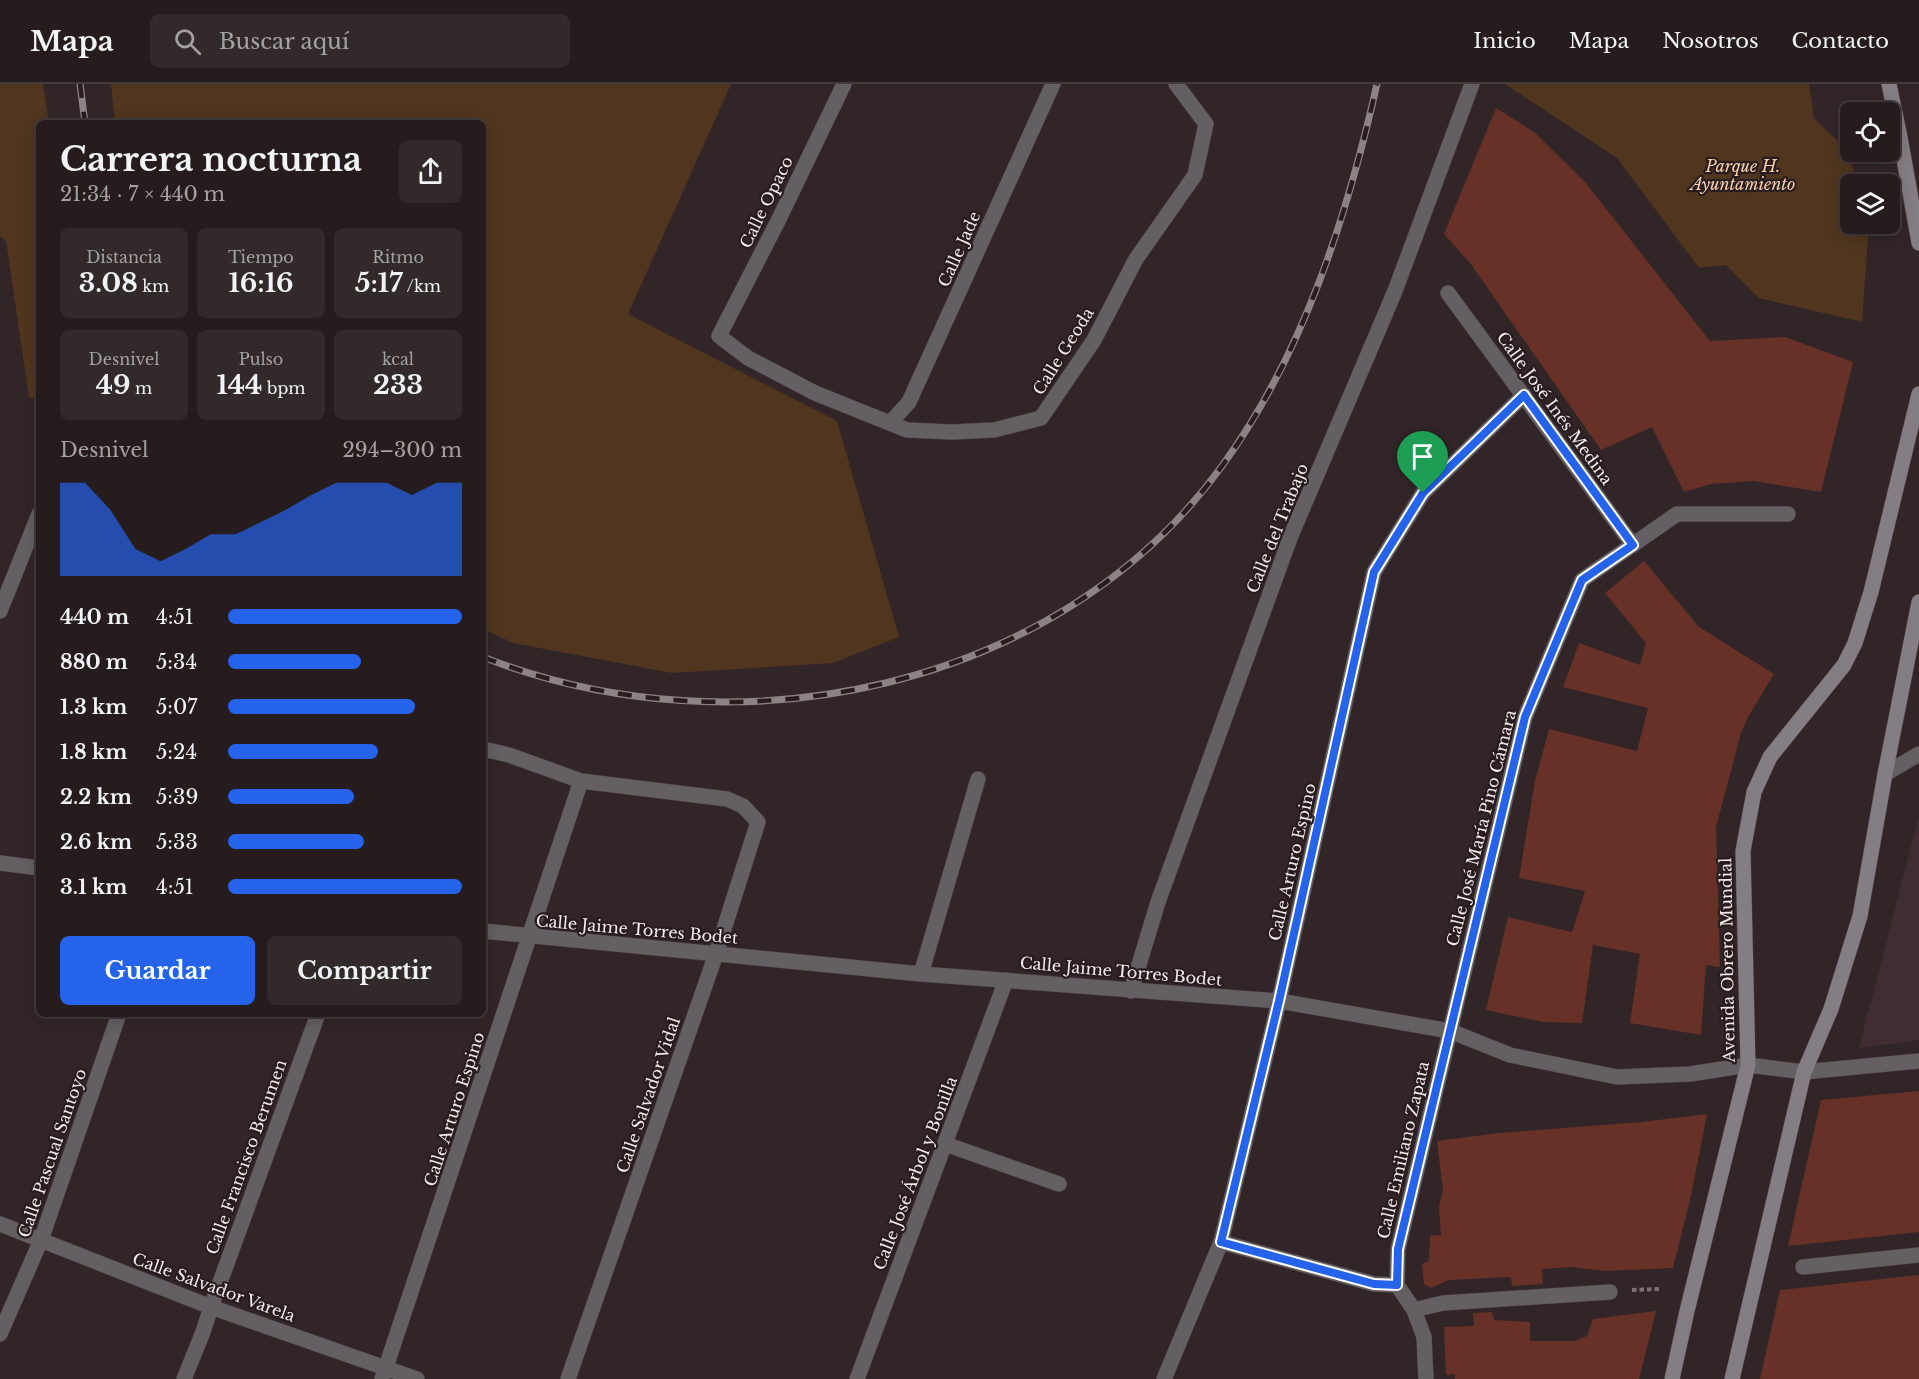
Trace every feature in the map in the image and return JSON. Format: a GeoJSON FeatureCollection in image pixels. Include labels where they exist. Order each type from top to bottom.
{"type":"FeatureCollection","features":[{"type":"Feature","properties":{"kind":"main road"},"geometry":{"type":"LineString","coordinates":[[1888,84],[1919,243]]}},
{"type":"Feature","properties":{"kind":"main road","name":"Avenida Obrero Mundial"},"geometry":{"type":"LineString","coordinates":[[1672,1379],[1748,1065],[1743,851],[1754,792],[1770,757],[1844,665],[1855,643],[1871,592],[1919,394]]}},
{"type":"Feature","properties":{"kind":"main road"},"geometry":{"type":"LineString","coordinates":[[1732,1379],[1804,1072],[1831,1009],[1860,916],[1919,602]]}},
{"type":"Feature","properties":{"kind":"street","name":"Calle Opaco"},"geometry":{"type":"LineString","coordinates":[[719,336],[844,84]]}},
{"type":"Feature","properties":{"kind":"street","name":"Calle Jade"},"geometry":{"type":"LineString","coordinates":[[890,423],[909,402],[1053,84]]}},
{"type":"Feature","properties":{"kind":"street","name":"Calle Geoda"},"geometry":{"type":"LineString","coordinates":[[719,336],[748,358],[815,393],[907,430],[952,432],[994,430],[1041,418],[1094,340],[1136,260],[1195,175],[1206,124],[1176,84]]}},
{"type":"Feature","properties":{"kind":"street","name":"Calle del Trabajo"},"geometry":{"type":"LineString","coordinates":[[1131,991],[1158,902],[1290,538],[1395,291],[1472,84]]}},
{"type":"Feature","properties":{"kind":"street","name":"Calle José Inés Medina"},"geometry":{"type":"LineString","coordinates":[[1448,293],[1633,545]]}},
{"type":"Feature","properties":{"kind":"street","name":"Calle Arturo Espino"},"geometry":{"type":"LineString","coordinates":[[1164,1379],[1221,1242],[1279,1001],[1374,572],[1423,493],[1524,395]]}},
{"type":"Feature","properties":{"kind":"street","name":"Calle José María Pino Cámara"},"geometry":{"type":"LineString","coordinates":[[1450,1031],[1525,717],[1582,580],[1677,514],[1788,513]]}},
{"type":"Feature","properties":{"kind":"street"},"geometry":{"type":"LineString","coordinates":[[0,612],[36,522]]}},
{"type":"Feature","properties":{"kind":"street"},"geometry":{"type":"LineString","coordinates":[[486,750],[509,755],[581,781]]}},
{"type":"Feature","properties":{"kind":"street"},"geometry":{"type":"LineString","coordinates":[[1885,774],[1919,754]]}},
{"type":"Feature","properties":{"kind":"street"},"geometry":{"type":"LineString","coordinates":[[921,974],[978,779]]}},
{"type":"Feature","properties":{"kind":"street","name":"Calle Arturo Espino"},"geometry":{"type":"LineString","coordinates":[[384,1374],[581,781]]}},
{"type":"Feature","properties":{"kind":"street","name":"Calle Salvador Vidal"},"geometry":{"type":"LineString","coordinates":[[568,1379],[716,954],[758,822],[743,806],[727,799],[581,781]]}},
{"type":"Feature","properties":{"kind":"street"},"geometry":{"type":"LineString","coordinates":[[0,862],[36,868]]}},
{"type":"Feature","properties":{"kind":"street","name":"Calle Jaime Torres Bodet"},"geometry":{"type":"LineString","coordinates":[[486,931],[921,974],[1279,1001],[1450,1031],[1510,1055],[1617,1077],[1690,1074],[1748,1065],[1804,1072],[1919,1061]]}},
{"type":"Feature","properties":{"kind":"street","name":"Calle José Árbol y Bonilla"},"geometry":{"type":"LineString","coordinates":[[857,1379],[1006,980]]}},
{"type":"Feature","properties":{"kind":"street","name":"Calle Pascual Santoyo"},"geometry":{"type":"LineString","coordinates":[[0,1334],[41,1240],[118,1017]]}},
{"type":"Feature","properties":{"kind":"street","name":"Calle Francisco Berumen"},"geometry":{"type":"LineString","coordinates":[[184,1379],[317,1017]]}},
{"type":"Feature","properties":{"kind":"street","name":"Calle Emiliano Zapata"},"geometry":{"type":"LineString","coordinates":[[1397,1285],[1398,1249],[1450,1031]]}},
{"type":"Feature","properties":{"kind":"street"},"geometry":{"type":"LineString","coordinates":[[945,1144],[1059,1184]]}},
{"type":"Feature","properties":{"kind":"street","name":"Calle Salvador Varela"},"geometry":{"type":"LineString","coordinates":[[0,1224],[384,1374],[417,1379]]}},
{"type":"Feature","properties":{"kind":"street"},"geometry":{"type":"LineString","coordinates":[[1221,1242],[1374,1284],[1397,1285],[1414,1310],[1424,1337],[1426,1379]]}},
{"type":"Feature","properties":{"kind":"street"},"geometry":{"type":"LineString","coordinates":[[1803,1267],[1919,1256]]}},
{"type":"Feature","properties":{"kind":"street"},"geometry":{"type":"LineString","coordinates":[[1414,1310],[1443,1303],[1610,1292]]}},
{"type":"Feature","properties":{"kind":"path"},"geometry":{"type":"LineString","coordinates":[[1610,1292],[1662,1289]]}},
{"type":"Feature","properties":{"kind":"shaded area"},"geometry":{"type":"Polygon","coordinates":[[[1919,815],[1919,1040],[1859,1048],[1917,823],[1919,815]]]}},
{"type":"Feature","properties":{"kind":"green space"},"geometry":{"type":"Polygon","coordinates":[[[0,84],[43,84],[49,120],[36,120],[36,400],[29,397],[6,241],[0,236],[0,84]]]}},
{"type":"Feature","properties":{"kind":"green space"},"geometry":{"type":"Polygon","coordinates":[[[111,84],[731,84],[628,314],[837,421],[899,637],[833,663],[672,673],[513,643],[486,630],[486,120],[115,120],[111,84]]]}},
{"type":"Feature","properties":{"kind":"green space","name":"Parque H. Ayuntamiento"},"geometry":{"type":"Polygon","coordinates":[[[1505,84],[1809,84],[1814,118],[1840,143],[1840,162],[1851,162],[1855,174],[1840,174],[1840,234],[1868,234],[1862,322],[1759,298],[1726,265],[1699,268],[1617,158],[1505,84]]]}},
{"type":"Feature","properties":{"kind":"building"},"geometry":{"type":"Polygon","coordinates":[[[1496,108],[1534,132],[1585,182],[1710,341],[1785,337],[1853,362],[1821,492],[1754,481],[1711,484],[1684,492],[1652,427],[1601,450],[1470,263],[1444,234],[1496,108]]]}},
{"type":"Feature","properties":{"kind":"building"},"geometry":{"type":"Polygon","coordinates":[[[1644,561],[1699,627],[1774,674],[1741,733],[1716,827],[1720,967],[1706,965],[1701,1035],[1630,1023],[1640,954],[1593,945],[1582,1023],[1543,1022],[1486,1010],[1508,917],[1572,932],[1585,891],[1519,878],[1535,781],[1549,729],[1637,751],[1648,708],[1563,687],[1579,643],[1640,665],[1646,643],[1605,593],[1644,561]]]}},
{"type":"Feature","properties":{"kind":"building"},"geometry":{"type":"Polygon","coordinates":[[[1919,1091],[1919,1232],[1788,1246],[1821,1100],[1919,1091]]]}},
{"type":"Feature","properties":{"kind":"building"},"geometry":{"type":"Polygon","coordinates":[[[1707,1114],[1691,1196],[1673,1268],[1606,1271],[1570,1267],[1542,1269],[1543,1284],[1512,1286],[1511,1277],[1449,1280],[1431,1288],[1424,1284],[1422,1264],[1429,1261],[1430,1236],[1441,1235],[1439,1207],[1443,1190],[1437,1141],[1707,1114]]]}},
{"type":"Feature","properties":{"kind":"building"},"geometry":{"type":"Polygon","coordinates":[[[1919,1275],[1919,1379],[1760,1379],[1780,1290],[1919,1275]]]}},
{"type":"Feature","properties":{"kind":"building"},"geometry":{"type":"Polygon","coordinates":[[[1656,1311],[1639,1379],[1455,1379],[1455,1374],[1446,1375],[1444,1327],[1474,1326],[1473,1313],[1492,1312],[1494,1320],[1530,1322],[1530,1341],[1575,1341],[1587,1336],[1593,1319],[1656,1311]]]}},
{"type":"Feature","properties":{"kind":"railway"},"geometry":{"type":"LineString","coordinates":[[80,84],[85,120]]}},
{"type":"Feature","properties":{"kind":"railway"},"geometry":{"type":"LineString","coordinates":[[486,658],[580,686],[681,701],[784,699],[886,683],[983,651],[1073,605],[1154,543],[1222,466],[1251,423],[1299,331],[1319,283],[1352,184],[1377,84]]}},
{"type":"Feature","properties":{"kind":"route"},"geometry":{"type":"LineString","coordinates":[[1524,395],[1633,545],[1582,580],[1525,717],[1398,1249],[1397,1285],[1374,1284],[1221,1242],[1279,1001],[1374,572],[1423,493],[1524,395]]}}]}
